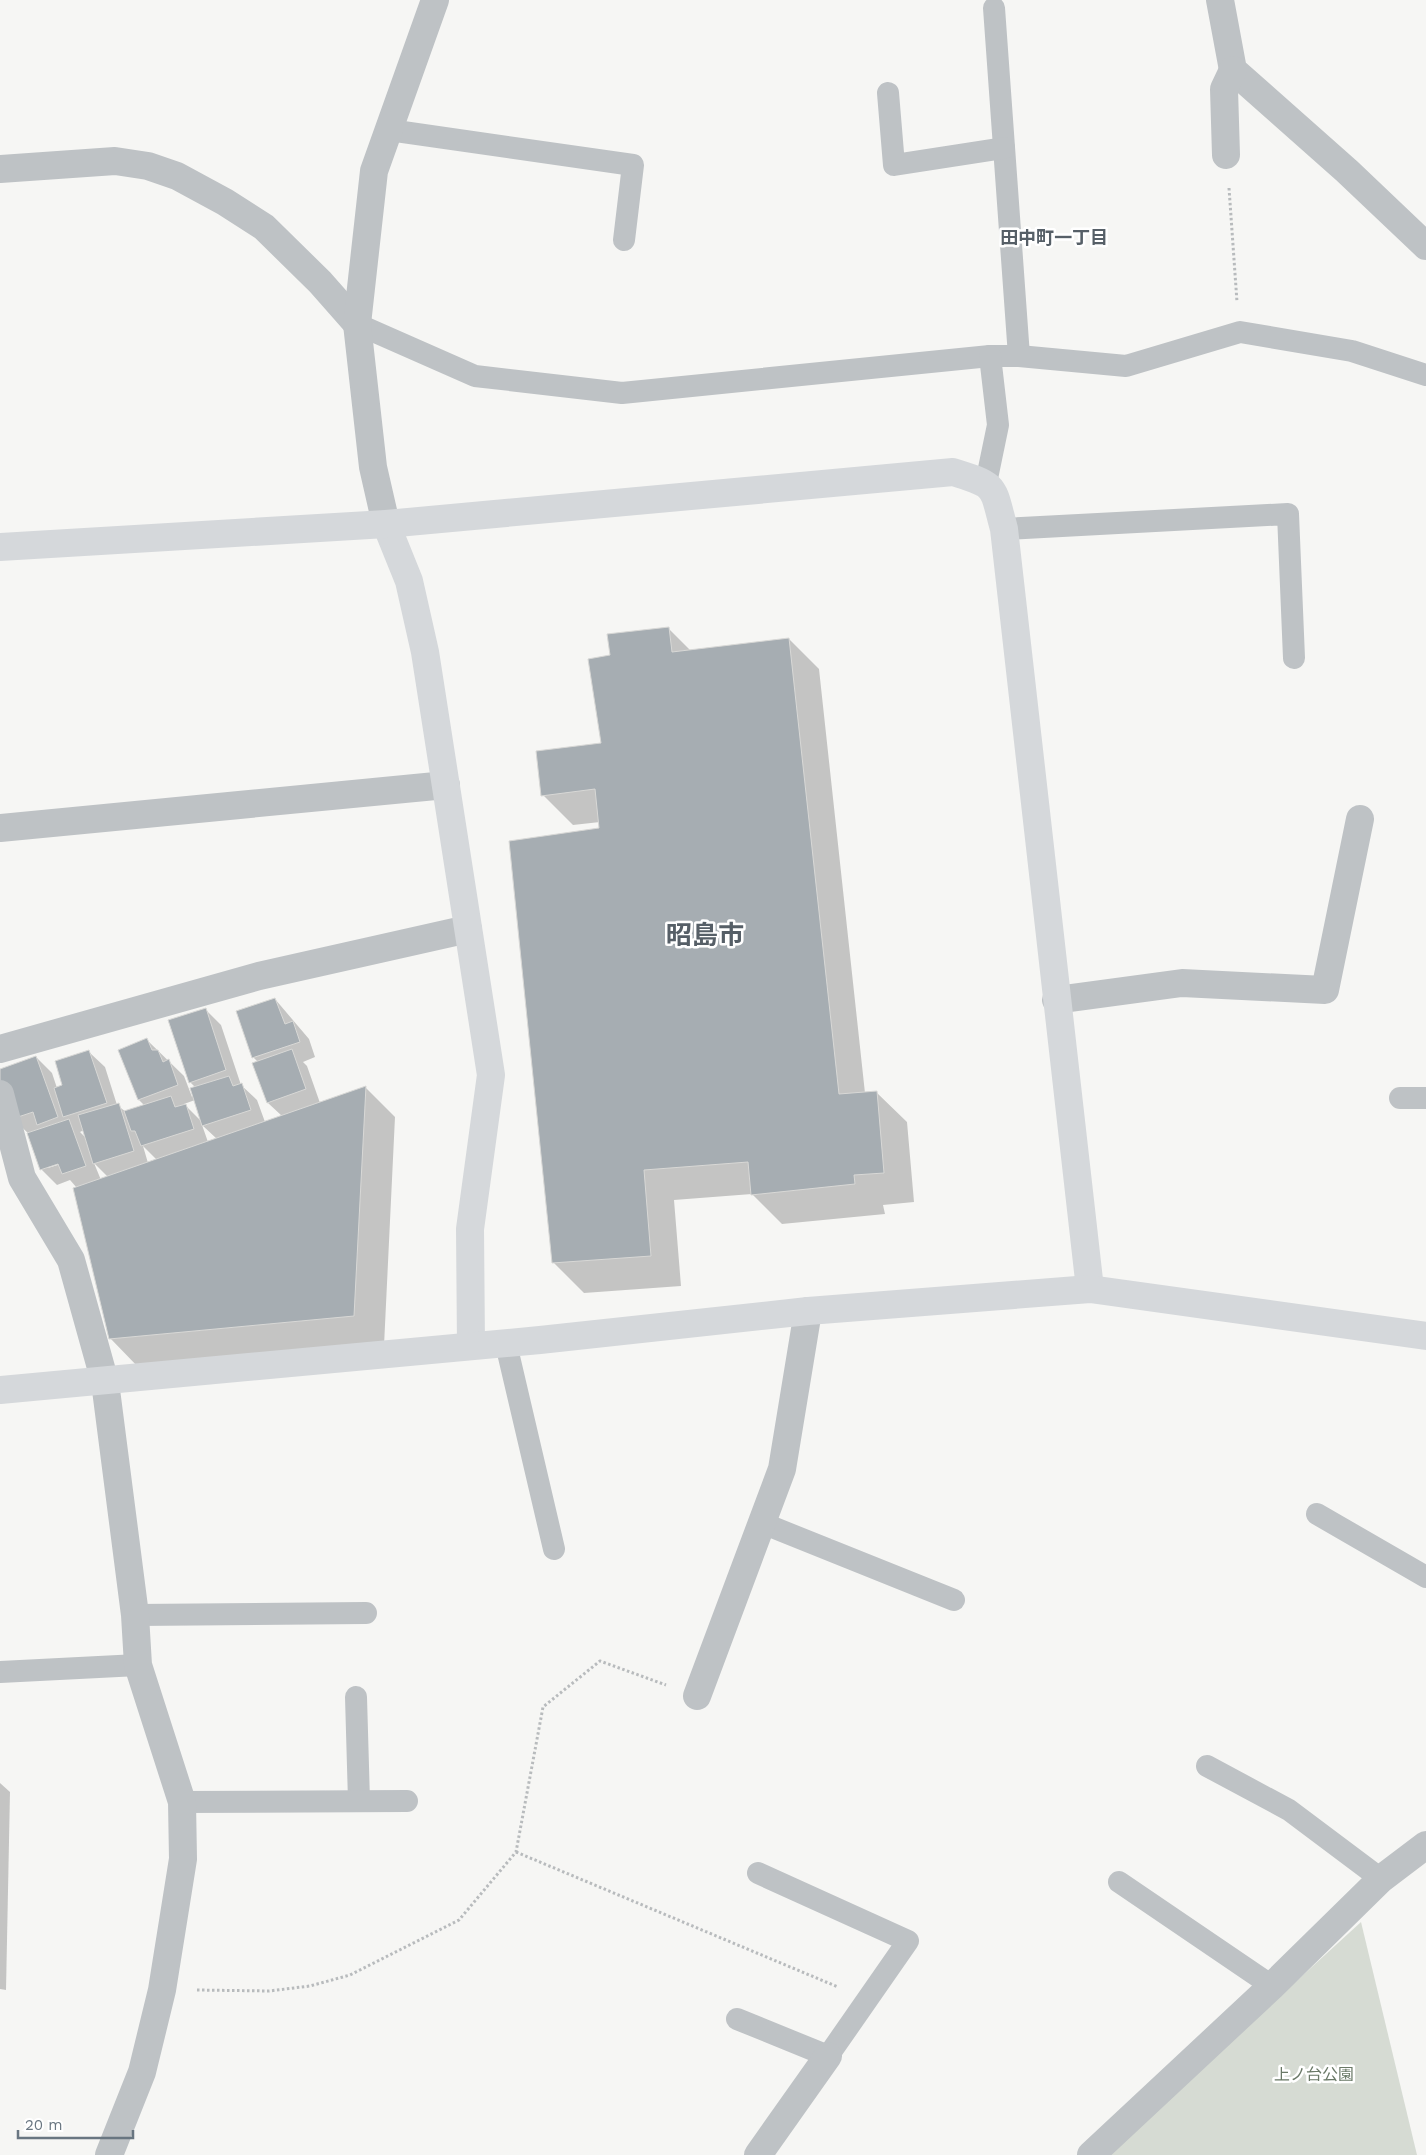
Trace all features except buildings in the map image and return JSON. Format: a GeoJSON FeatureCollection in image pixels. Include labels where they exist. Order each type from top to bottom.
{"type":"FeatureCollection","features":[{"type":"Feature","properties":{"kind":"street"},"geometry":{"type":"LineString","coordinates":[[435,0],[374,171],[357,324],[373,467],[386,524],[409,581],[425,652],[491,1075],[470,1229],[472,1346]]}},
{"type":"Feature","properties":{"kind":"street"},"geometry":{"type":"LineString","coordinates":[[1220,0],[1233,70],[1224,89],[1226,155]]}},
{"type":"Feature","properties":{"kind":"street"},"geometry":{"type":"LineString","coordinates":[[1233,70],[1347,170],[1426,246]]}},
{"type":"Feature","properties":{"kind":"street"},"geometry":{"type":"LineString","coordinates":[[0,169],[116,161],[148,166],[176,176],[225,202],[264,227],[320,282],[357,324]]}},
{"type":"Feature","properties":{"kind":"street"},"geometry":{"type":"LineString","coordinates":[[0,547],[386,524],[953,472],[986,482],[994,494],[1004,529],[1090,1289]]}},
{"type":"Feature","properties":{"kind":"street"},"geometry":{"type":"LineString","coordinates":[[0,828],[446,785]]}},
{"type":"Feature","properties":{"kind":"street"},"geometry":{"type":"LineString","coordinates":[[1056,1000],[1182,983],[1325,990],[1360,819]]}},
{"type":"Feature","properties":{"kind":"street"},"geometry":{"type":"LineString","coordinates":[[0,1049],[259,976],[468,929]]}},
{"type":"Feature","properties":{"kind":"street"},"geometry":{"type":"LineString","coordinates":[[0,1094],[22,1178],[71,1260],[105,1382],[134,1615],[138,1665],[182,1802],[183,1859],[162,1990],[142,2072],[109,2155]]}},
{"type":"Feature","properties":{"kind":"street"},"geometry":{"type":"LineString","coordinates":[[0,1390],[105,1382],[506,1344],[808,1311],[1090,1289],[1426,1336]]}},
{"type":"Feature","properties":{"kind":"street"},"geometry":{"type":"LineString","coordinates":[[697,1696],[782,1469],[808,1311]]}},
{"type":"Feature","properties":{"kind":"street"},"geometry":{"type":"LineString","coordinates":[[1092,2155],[1272,1986],[1381,1879],[1426,1845]]}},
{"type":"Feature","properties":{"kind":"street"},"geometry":{"type":"LineString","coordinates":[[758,2155],[828,2056]]}},
{"type":"Feature","properties":{"kind":"lane"},"geometry":{"type":"LineString","coordinates":[[994,8],[1018,356]]}},
{"type":"Feature","properties":{"kind":"lane"},"geometry":{"type":"LineString","coordinates":[[888,92],[894,165],[1004,148]]}},
{"type":"Feature","properties":{"kind":"lane"},"geometry":{"type":"LineString","coordinates":[[388,130],[633,166],[624,240]]}},
{"type":"Feature","properties":{"kind":"lane"},"geometry":{"type":"LineString","coordinates":[[357,324],[475,376],[622,393],[990,356],[1018,356],[1126,366],[1240,332],[1352,351],[1426,375]]}},
{"type":"Feature","properties":{"kind":"lane"},"geometry":{"type":"LineString","coordinates":[[986,482],[998,425],[990,356]]}},
{"type":"Feature","properties":{"kind":"lane"},"geometry":{"type":"LineString","coordinates":[[1004,529],[1288,514],[1294,658]]}},
{"type":"Feature","properties":{"kind":"lane"},"geometry":{"type":"LineString","coordinates":[[1400,1098],[1426,1098]]}},
{"type":"Feature","properties":{"kind":"lane"},"geometry":{"type":"LineString","coordinates":[[506,1344],[554,1549]]}},
{"type":"Feature","properties":{"kind":"lane"},"geometry":{"type":"LineString","coordinates":[[1316,1514],[1426,1577]]}},
{"type":"Feature","properties":{"kind":"lane"},"geometry":{"type":"LineString","coordinates":[[762,1523],[954,1600]]}},
{"type":"Feature","properties":{"kind":"lane"},"geometry":{"type":"LineString","coordinates":[[134,1615],[366,1612]]}},
{"type":"Feature","properties":{"kind":"lane"},"geometry":{"type":"LineString","coordinates":[[0,1672],[138,1665]]}},
{"type":"Feature","properties":{"kind":"lane"},"geometry":{"type":"LineString","coordinates":[[356,1697],[360,1801]]}},
{"type":"Feature","properties":{"kind":"lane"},"geometry":{"type":"LineString","coordinates":[[1207,1766],[1289,1810],[1381,1879]]}},
{"type":"Feature","properties":{"kind":"lane"},"geometry":{"type":"LineString","coordinates":[[182,1802],[407,1801]]}},
{"type":"Feature","properties":{"kind":"lane"},"geometry":{"type":"LineString","coordinates":[[737,2019],[828,2056],[869,2000],[908,1941],[758,1873]]}},
{"type":"Feature","properties":{"kind":"lane"},"geometry":{"type":"LineString","coordinates":[[1119,1882],[1272,1986]]}},
{"type":"Feature","properties":{"kind":"path"},"geometry":{"type":"LineString","coordinates":[[1226,155],[1240,332]]}},
{"type":"Feature","properties":{"kind":"path"},"geometry":{"type":"LineString","coordinates":[[162,1990],[270,1991],[310,1986],[350,1976],[459,1920],[516,1852],[544,1706],[600,1662],[697,1696]]}},
{"type":"Feature","properties":{"kind":"path"},"geometry":{"type":"LineString","coordinates":[[516,1852],[869,2000]]}},
{"type":"Feature","properties":{"kind":"green space","name":"上ノ台公園"},"geometry":{"type":"Polygon","coordinates":[[[1361,1922],[1417,2155],[1106,2155],[1361,1922]]]}},
{"type":"Feature","properties":{"kind":"district","name":"田中町一丁目"},"geometry":{"type":"Point","coordinates":[1054,238]}},
{"type":"Feature","properties":{"kind":"district","name":"昭島市"},"geometry":{"type":"Point","coordinates":[705,935]}}]}
